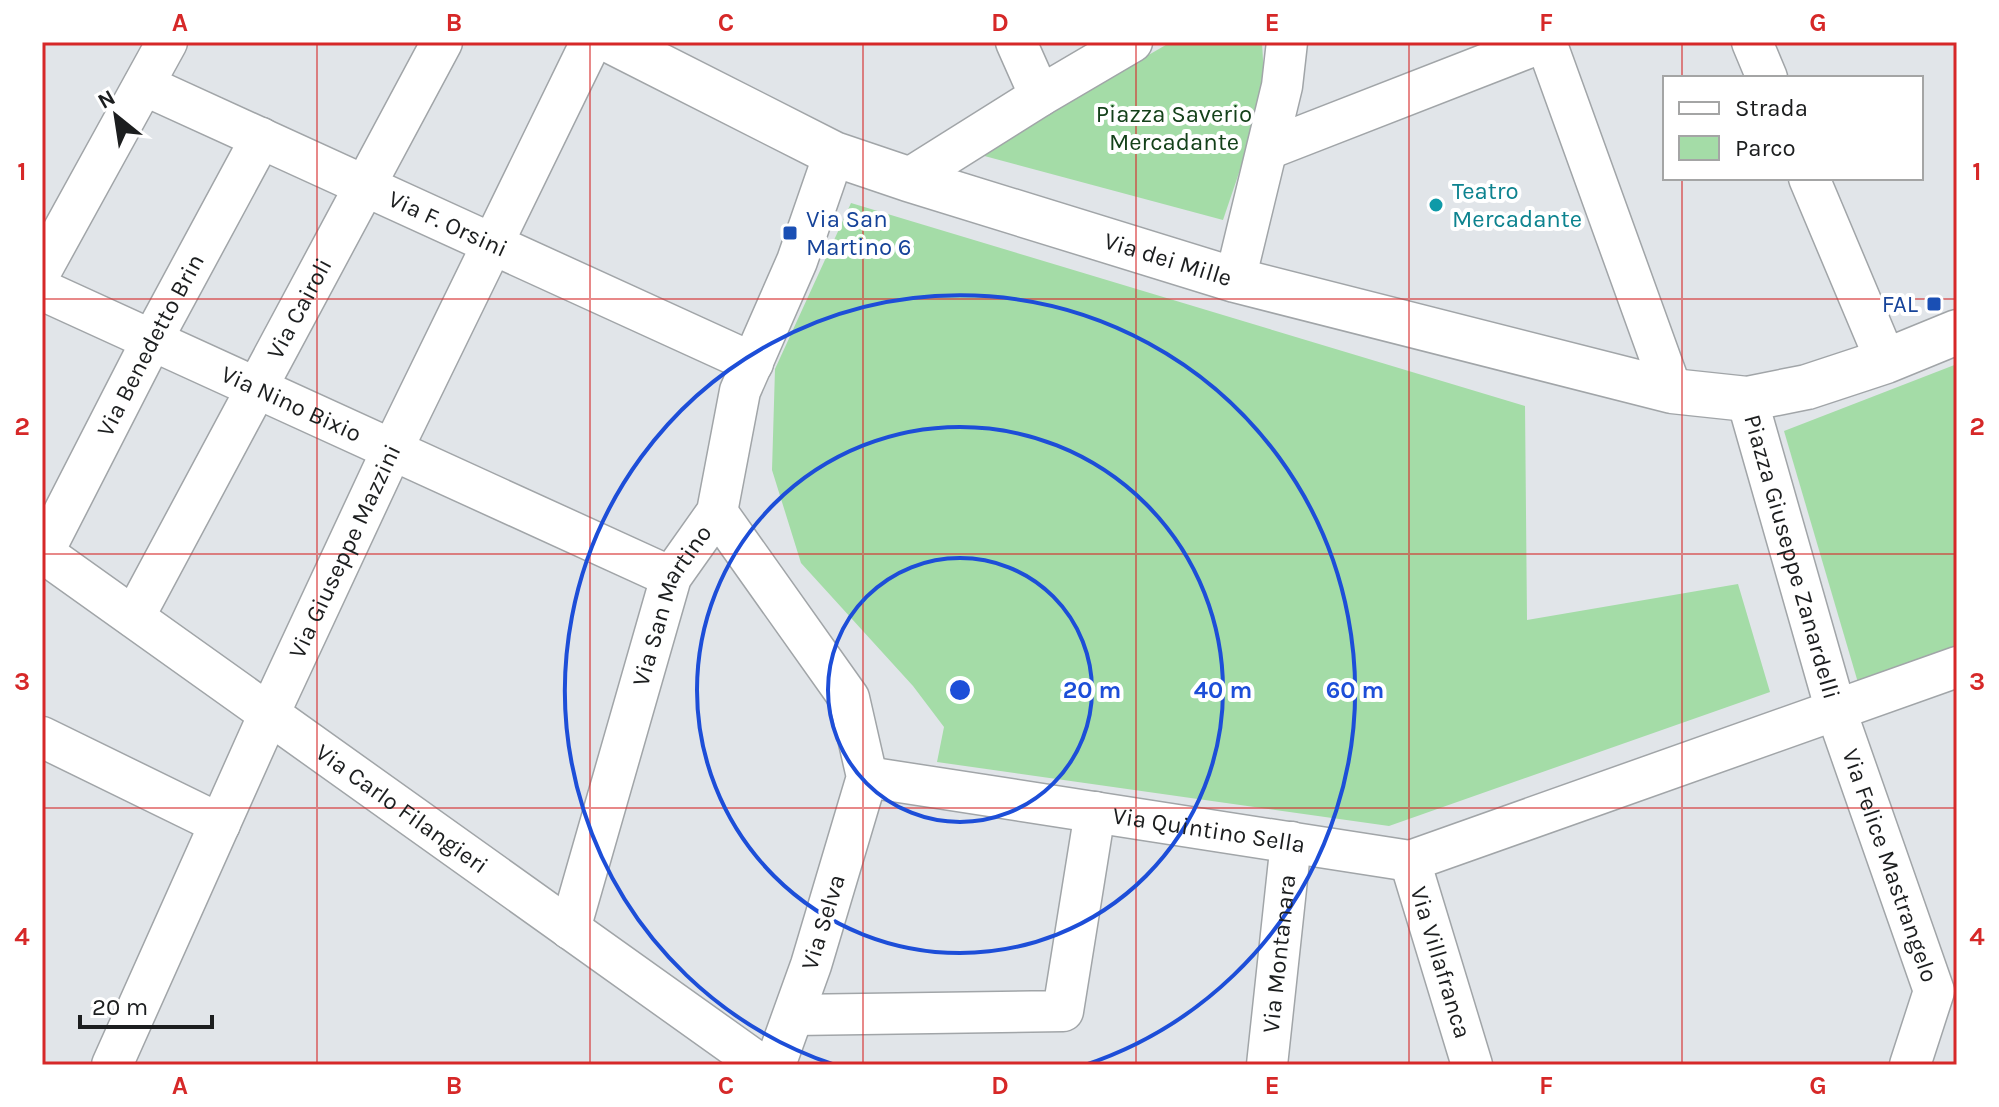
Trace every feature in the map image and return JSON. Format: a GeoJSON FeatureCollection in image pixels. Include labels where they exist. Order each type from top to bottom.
{"type":"FeatureCollection","features":[{"type":"Feature","properties":{"kind":"street"},"geometry":{"type":"LineString","coordinates":[[42,269],[167,42]]}},
{"type":"Feature","properties":{"kind":"street","name":"Via Cairoli"},"geometry":{"type":"LineString","coordinates":[[134,617],[442,42]]}},
{"type":"Feature","properties":{"kind":"street","name":"Via Giuseppe Mazzini"},"geometry":{"type":"LineString","coordinates":[[112,1065],[269,714],[392,450],[591,42]]}},
{"type":"Feature","properties":{"kind":"street","name":"Via dei Mille"},"geometry":{"type":"LineString","coordinates":[[613,42],[834,154],[908,179],[1235,280],[1672,391],[1747,399]]}},
{"type":"Feature","properties":{"kind":"street"},"geometry":{"type":"LineString","coordinates":[[1016,42],[1040,96]]}},
{"type":"Feature","properties":{"kind":"street"},"geometry":{"type":"LineString","coordinates":[[908,179],[1132,42]]}},
{"type":"Feature","properties":{"kind":"street"},"geometry":{"type":"LineString","coordinates":[[1235,280],[1282,86],[1287,42]]}},
{"type":"Feature","properties":{"kind":"street"},"geometry":{"type":"LineString","coordinates":[[1268,149],[1545,42],[1672,391]]}},
{"type":"Feature","properties":{"kind":"street"},"geometry":{"type":"LineString","coordinates":[[1752,42],[1766,76]]}},
{"type":"Feature","properties":{"kind":"street","name":"Via F. Orsini"},"geometry":{"type":"LineString","coordinates":[[144,85],[753,363]]}},
{"type":"Feature","properties":{"kind":"street","name":"Via Benedetto Brin"},"geometry":{"type":"LineString","coordinates":[[42,552],[261,138]]}},
{"type":"Feature","properties":{"kind":"street","name":"Via San Martino"},"geometry":{"type":"LineString","coordinates":[[570,929],[671,577],[717,512],[740,391],[797,261],[834,154]]}},
{"type":"Feature","properties":{"kind":"street"},"geometry":{"type":"LineString","coordinates":[[1810,180],[1886,361]]}},
{"type":"Feature","properties":{"kind":"street","name":"Via Nino Bixio"},"geometry":{"type":"LineString","coordinates":[[42,290],[671,577]]}},
{"type":"Feature","properties":{"kind":"street","name":"Piazza Giuseppe Zanardelli"},"geometry":{"type":"LineString","coordinates":[[1957,332],[1886,361],[1807,387],[1747,399],[1836,711],[1957,667]]}},
{"type":"Feature","properties":{"kind":"street"},"geometry":{"type":"LineString","coordinates":[[717,512],[849,698],[867,777]]}},
{"type":"Feature","properties":{"kind":"street","name":"Via Carlo Filangieri"},"geometry":{"type":"LineString","coordinates":[[42,552],[761,1065]]}},
{"type":"Feature","properties":{"kind":"street","name":"Via Quintino Sella"},"geometry":{"type":"LineString","coordinates":[[867,777],[1410,861],[1836,711]]}},
{"type":"Feature","properties":{"kind":"street","name":"Via Felice Mastrangelo"},"geometry":{"type":"LineString","coordinates":[[1836,711],[1946,1001],[1910,1065]]}},
{"type":"Feature","properties":{"kind":"street"},"geometry":{"type":"LineString","coordinates":[[42,737],[220,824]]}},
{"type":"Feature","properties":{"kind":"street","name":"Via Selva"},"geometry":{"type":"LineString","coordinates":[[775,1065],[794,1015],[867,777]]}},
{"type":"Feature","properties":{"kind":"street"},"geometry":{"type":"LineString","coordinates":[[794,1015],[1063,1011],[1095,812]]}},
{"type":"Feature","properties":{"kind":"street","name":"Via Montanara"},"geometry":{"type":"LineString","coordinates":[[1267,1065],[1291,842]]}},
{"type":"Feature","properties":{"kind":"street","name":"Via Villafranca"},"geometry":{"type":"LineString","coordinates":[[1410,861],[1472,1065]]}},
{"type":"Feature","properties":{"kind":"green space","name":"Piazza Saverio Mercadante"},"geometry":{"type":"Polygon","coordinates":[[[1171,42],[1262,42],[1265,96],[1223,220],[977,154],[1171,42]]]}},
{"type":"Feature","properties":{"kind":"green space"},"geometry":{"type":"Polygon","coordinates":[[[851,203],[1525,406],[1527,620],[1738,584],[1770,692],[1389,826],[937,762],[944,727],[913,686],[801,563],[772,470],[775,369],[851,203]]]}},
{"type":"Feature","properties":{"kind":"green space"},"geometry":{"type":"Polygon","coordinates":[[[1957,364],[1957,647],[1859,686],[1784,431],[1957,364]]]}},
{"type":"Feature","properties":{"kind":"place","name":"Teatro Mercadante"},"geometry":{"type":"Point","coordinates":[1436,205]}},
{"type":"Feature","properties":{"kind":"place","name":"Via San Martino 6"},"geometry":{"type":"Point","coordinates":[790,233]}},
{"type":"Feature","properties":{"kind":"place","name":"FAL"},"geometry":{"type":"Point","coordinates":[1934,304]}}]}
